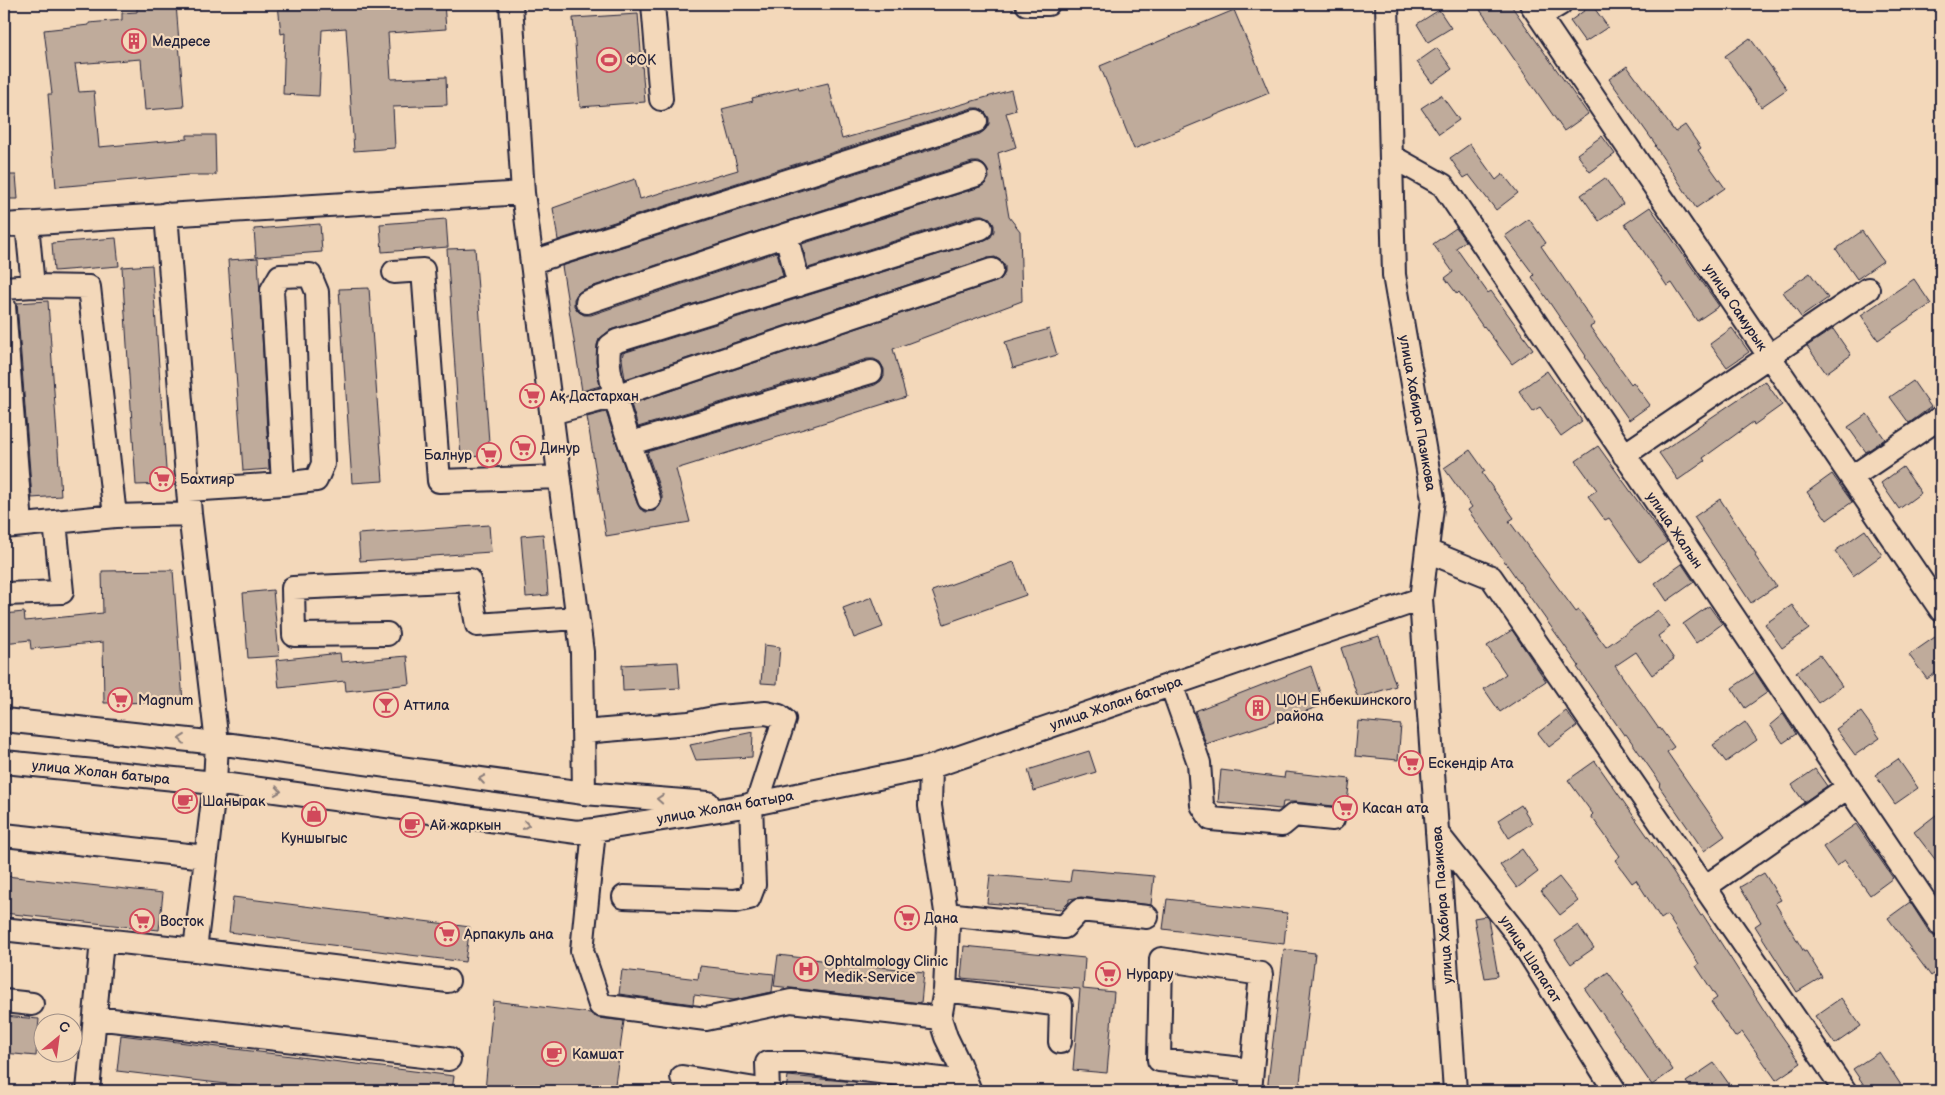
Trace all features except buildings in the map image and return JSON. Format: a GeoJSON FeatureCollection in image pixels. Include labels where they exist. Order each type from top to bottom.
{"type":"FeatureCollection","features":[{"type":"Feature","properties":{"kind":"street"},"geometry":{"type":"LineString","coordinates":[[511,4],[523,192],[582,652],[584,794]]}},
{"type":"Feature","properties":{"kind":"street"},"geometry":{"type":"LineString","coordinates":[[653,4],[661,99]]}},
{"type":"Feature","properties":{"kind":"street"},"geometry":{"type":"LineString","coordinates":[[1027,4],[1048,4]]}},
{"type":"Feature","properties":{"kind":"street","name":"улица Хабира Пазикова"},"geometry":{"type":"LineString","coordinates":[[1387,4],[1394,275],[1433,499],[1421,599],[1455,1091]]}},
{"type":"Feature","properties":{"kind":"street"},"geometry":{"type":"LineString","coordinates":[[1535,10],[1560,4]]}},
{"type":"Feature","properties":{"kind":"street","name":"улица Самурык"},"geometry":{"type":"LineString","coordinates":[[1535,10],[1852,477],[1938,599]]}},
{"type":"Feature","properties":{"kind":"street"},"geometry":{"type":"LineString","coordinates":[[532,262],[976,121]]}},
{"type":"Feature","properties":{"kind":"street","name":"улица Жалын"},"geometry":{"type":"LineString","coordinates":[[1391,156],[1443,185],[1941,926]]}},
{"type":"Feature","properties":{"kind":"street"},"geometry":{"type":"LineString","coordinates":[[587,302],[786,235],[976,175]]}},
{"type":"Feature","properties":{"kind":"street"},"geometry":{"type":"LineString","coordinates":[[4,225],[523,192]]}},
{"type":"Feature","properties":{"kind":"street"},"geometry":{"type":"LineString","coordinates":[[166,214],[190,514],[217,743],[215,783],[195,950]]}},
{"type":"Feature","properties":{"kind":"street"},"geometry":{"type":"LineString","coordinates":[[27,224],[33,286]]}},
{"type":"Feature","properties":{"kind":"street"},"geometry":{"type":"LineString","coordinates":[[649,499],[615,396],[607,354],[610,346],[617,341],[981,228]]}},
{"type":"Feature","properties":{"kind":"street"},"geometry":{"type":"LineString","coordinates":[[786,235],[799,285]]}},
{"type":"Feature","properties":{"kind":"street"},"geometry":{"type":"LineString","coordinates":[[394,272],[423,270],[439,481],[559,477]]}},
{"type":"Feature","properties":{"kind":"street"},"geometry":{"type":"LineString","coordinates":[[551,413],[615,396],[992,270]]}},
{"type":"Feature","properties":{"kind":"street"},"geometry":{"type":"LineString","coordinates":[[188,490],[283,484],[316,480],[323,464],[317,292],[310,275],[280,276],[272,290],[283,484]]}},
{"type":"Feature","properties":{"kind":"street"},"geometry":{"type":"LineString","coordinates":[[4,288],[33,286],[89,287],[116,516]]}},
{"type":"Feature","properties":{"kind":"street"},"geometry":{"type":"LineString","coordinates":[[1624,454],[1868,289]]}},
{"type":"Feature","properties":{"kind":"street"},"geometry":{"type":"LineString","coordinates":[[4,306],[12,526],[116,516],[190,514]]}},
{"type":"Feature","properties":{"kind":"street"},"geometry":{"type":"LineString","coordinates":[[630,443],[871,372]]}},
{"type":"Feature","properties":{"kind":"street"},"geometry":{"type":"LineString","coordinates":[[1852,477],[1941,417]]}},
{"type":"Feature","properties":{"kind":"street"},"geometry":{"type":"LineString","coordinates":[[4,594],[62,592],[55,522]]}},
{"type":"Feature","properties":{"kind":"street"},"geometry":{"type":"LineString","coordinates":[[1427,551],[1491,577],[1846,1091]]}},
{"type":"Feature","properties":{"kind":"street"},"geometry":{"type":"LineString","coordinates":[[387,634],[294,635],[293,588],[469,580],[477,625],[577,618]]}},
{"type":"Feature","properties":{"kind":"street","name":"улица Жолан батыра"},"geometry":{"type":"LineString","coordinates":[[4,762],[215,783],[577,832],[751,804],[930,767],[1421,599]]}},
{"type":"Feature","properties":{"kind":"street"},"geometry":{"type":"LineString","coordinates":[[1171,684],[1199,763],[1202,805],[1211,819],[1282,825],[1294,815],[1332,819]]}},
{"type":"Feature","properties":{"kind":"street"},"geometry":{"type":"LineString","coordinates":[[583,732],[689,723],[747,714],[766,713],[779,716],[784,720],[751,804],[754,885],[749,898],[735,901],[624,897]]}},
{"type":"Feature","properties":{"kind":"street"},"geometry":{"type":"LineString","coordinates":[[4,720],[217,743],[584,794],[751,804]]}},
{"type":"Feature","properties":{"kind":"street"},"geometry":{"type":"LineString","coordinates":[[930,767],[930,806],[948,925],[945,990],[940,1018],[946,1037],[968,1086]]}},
{"type":"Feature","properties":{"kind":"street"},"geometry":{"type":"LineString","coordinates":[[1705,888],[1848,787]]}},
{"type":"Feature","properties":{"kind":"street"},"geometry":{"type":"LineString","coordinates":[[594,830],[582,951],[600,1004],[706,1019],[791,1001],[940,1018]]}},
{"type":"Feature","properties":{"kind":"street","name":"улица Шапагат"},"geometry":{"type":"LineString","coordinates":[[1438,833],[1516,933],[1615,1091]]}},
{"type":"Feature","properties":{"kind":"street"},"geometry":{"type":"LineString","coordinates":[[4,835],[206,857]]}},
{"type":"Feature","properties":{"kind":"street"},"geometry":{"type":"LineString","coordinates":[[947,914],[1064,927],[1080,910],[1147,917]]}},
{"type":"Feature","properties":{"kind":"street"},"geometry":{"type":"LineString","coordinates":[[11,930],[448,981]]}},
{"type":"Feature","properties":{"kind":"street"},"geometry":{"type":"LineString","coordinates":[[88,1091],[102,940]]}},
{"type":"Feature","properties":{"kind":"street"},"geometry":{"type":"LineString","coordinates":[[1161,960],[1261,974],[1251,1080],[1159,1060],[1161,960]]}},
{"type":"Feature","properties":{"kind":"street"},"geometry":{"type":"LineString","coordinates":[[945,990],[1061,1005],[1060,1042]]}},
{"type":"Feature","properties":{"kind":"street"},"geometry":{"type":"LineString","coordinates":[[4,1001],[32,1004]]}},
{"type":"Feature","properties":{"kind":"street"},"geometry":{"type":"LineString","coordinates":[[95,1018],[449,1059]]}},
{"type":"Feature","properties":{"kind":"street"},"geometry":{"type":"LineString","coordinates":[[682,1077],[768,1091],[767,1063],[802,1062],[968,1086]]}},
{"type":"Feature","properties":{"kind":"place","name":"Медресе"},"geometry":{"type":"Point","coordinates":[134,41]}},
{"type":"Feature","properties":{"kind":"place","name":"ФОК"},"geometry":{"type":"Point","coordinates":[609,60]}},
{"type":"Feature","properties":{"kind":"place","name":"Ақ Дастархан"},"geometry":{"type":"Point","coordinates":[532,396]}},
{"type":"Feature","properties":{"kind":"place","name":"Динур"},"geometry":{"type":"Point","coordinates":[523,448]}},
{"type":"Feature","properties":{"kind":"place","name":"Балнур"},"geometry":{"type":"Point","coordinates":[489,455]}},
{"type":"Feature","properties":{"kind":"place","name":"Бахтияр"},"geometry":{"type":"Point","coordinates":[162,479]}},
{"type":"Feature","properties":{"kind":"place","name":"Magnum"},"geometry":{"type":"Point","coordinates":[120,700]}},
{"type":"Feature","properties":{"kind":"place","name":"Аттила"},"geometry":{"type":"Point","coordinates":[386,705]}},
{"type":"Feature","properties":{"kind":"place","name":"ЦОН Енбекшинского района"},"geometry":{"type":"Point","coordinates":[1258,708]}},
{"type":"Feature","properties":{"kind":"place","name":"Ескендір Ата"},"geometry":{"type":"Point","coordinates":[1411,763]}},
{"type":"Feature","properties":{"kind":"place","name":"Шанырак"},"geometry":{"type":"Point","coordinates":[185,801]}},
{"type":"Feature","properties":{"kind":"place","name":"Касан ата"},"geometry":{"type":"Point","coordinates":[1345,808]}},
{"type":"Feature","properties":{"kind":"place","name":"Куншыгыс"},"geometry":{"type":"Point","coordinates":[314,814]}},
{"type":"Feature","properties":{"kind":"place","name":"Ай жаркын"},"geometry":{"type":"Point","coordinates":[412,825]}},
{"type":"Feature","properties":{"kind":"place","name":"Дана"},"geometry":{"type":"Point","coordinates":[907,918]}},
{"type":"Feature","properties":{"kind":"place","name":"Восток"},"geometry":{"type":"Point","coordinates":[142,921]}},
{"type":"Feature","properties":{"kind":"place","name":"Арпакуль ана"},"geometry":{"type":"Point","coordinates":[447,934]}},
{"type":"Feature","properties":{"kind":"place","name":"Ophtalmology Clinic Medik-Service"},"geometry":{"type":"Point","coordinates":[806,969]}},
{"type":"Feature","properties":{"kind":"place","name":"Нурару"},"geometry":{"type":"Point","coordinates":[1108,974]}},
{"type":"Feature","properties":{"kind":"place","name":"Камшат"},"geometry":{"type":"Point","coordinates":[554,1054]}}]}
